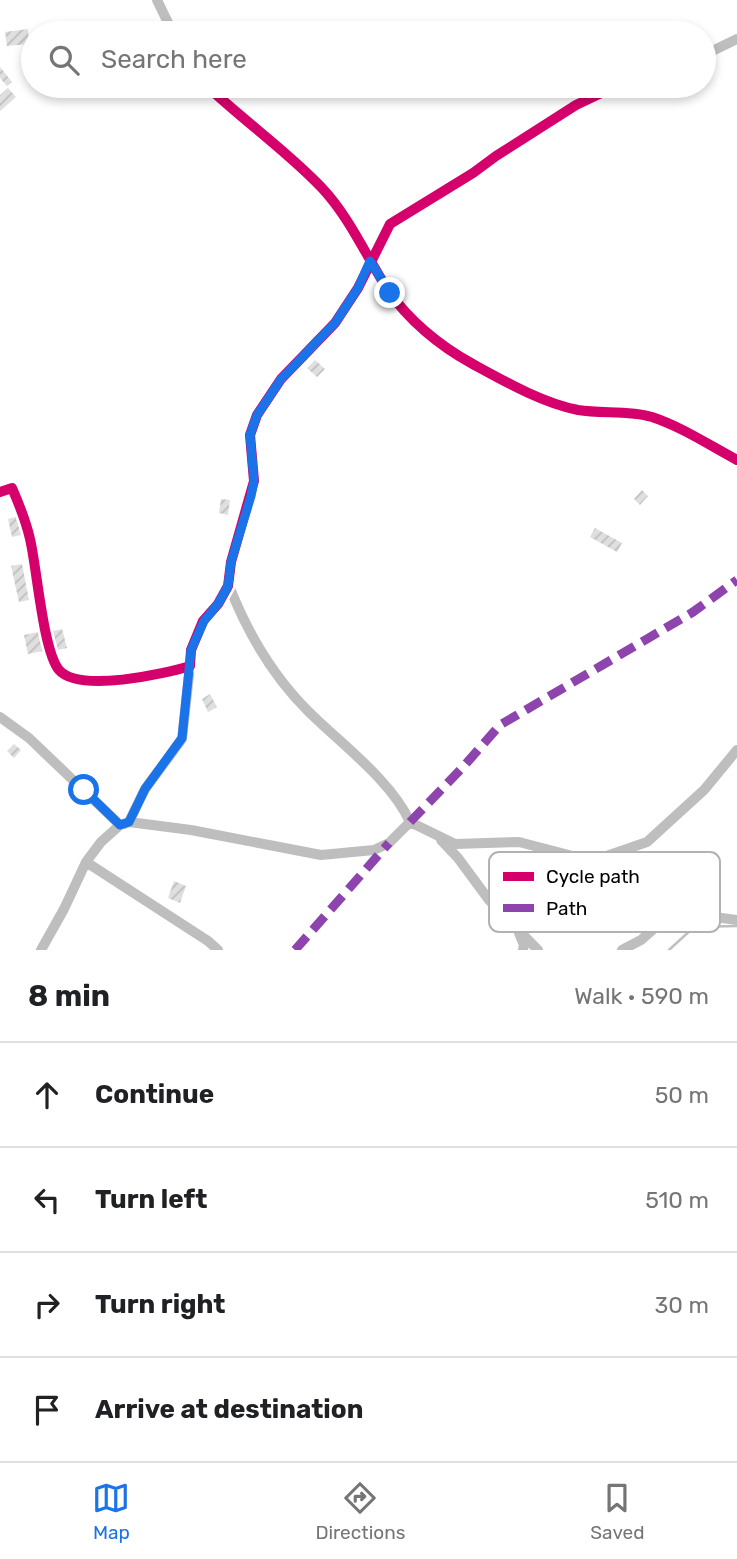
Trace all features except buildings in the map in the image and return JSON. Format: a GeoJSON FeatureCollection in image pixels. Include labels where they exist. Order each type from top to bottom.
{"type":"FeatureCollection","features":[{"type":"Feature","properties":{"kind":"street"},"geometry":{"type":"LineString","coordinates":[[157,0],[167,21]]}},
{"type":"Feature","properties":{"kind":"street"},"geometry":{"type":"LineString","coordinates":[[716,49],[737,39]]}},
{"type":"Feature","properties":{"kind":"street"},"geometry":{"type":"LineString","coordinates":[[220,98],[322,188],[352,227],[390,293],[409,317],[470,362],[556,404],[580,410],[618,411],[651,417],[699,438],[737,460]]}},
{"type":"Feature","properties":{"kind":"street"},"geometry":{"type":"LineString","coordinates":[[41,950],[86,862],[101,842],[125,824],[145,789],[182,738],[191,650],[204,621],[218,604],[228,583],[231,562],[253,489],[250,435],[257,415],[281,379],[335,323],[358,288],[390,224],[591,98]]}},
{"type":"Feature","properties":{"kind":"street"},"geometry":{"type":"LineString","coordinates":[[0,492],[12,488],[20,506],[30,538],[47,636],[61,673],[85,679],[135,679],[190,666]]}},
{"type":"Feature","properties":{"kind":"street"},"geometry":{"type":"LineString","coordinates":[[228,583],[236,605],[272,670],[306,709],[404,808],[410,822],[454,844],[519,842],[560,852]]}},
{"type":"Feature","properties":{"kind":"street"},"geometry":{"type":"LineString","coordinates":[[0,717],[29,738],[125,824],[191,830],[321,855],[373,850],[389,843],[410,822]]}},
{"type":"Feature","properties":{"kind":"street"},"geometry":{"type":"LineString","coordinates":[[615,852],[647,842],[656,835],[704,790],[737,750]]}},
{"type":"Feature","properties":{"kind":"street"},"geometry":{"type":"LineString","coordinates":[[439,838],[458,858],[489,900]]}},
{"type":"Feature","properties":{"kind":"street"},"geometry":{"type":"LineString","coordinates":[[86,862],[219,950]]}},
{"type":"Feature","properties":{"kind":"street"},"geometry":{"type":"LineString","coordinates":[[519,932],[523,950]]}},
{"type":"Feature","properties":{"kind":"street"},"geometry":{"type":"LineString","coordinates":[[521,932],[538,950]]}},
{"type":"Feature","properties":{"kind":"street"},"geometry":{"type":"LineString","coordinates":[[622,950],[650,932]]}},
{"type":"Feature","properties":{"kind":"waterway"},"geometry":{"type":"LineString","coordinates":[[720,926],[737,926]]}},
{"type":"Feature","properties":{"kind":"waterway"},"geometry":{"type":"LineString","coordinates":[[669,950],[689,932]]}},
{"type":"Feature","properties":{"kind":"marked path"},"geometry":{"type":"LineString","coordinates":[[410,822],[500,725],[693,612],[737,580]]}},
{"type":"Feature","properties":{"kind":"marked path"},"geometry":{"type":"LineString","coordinates":[[295,950],[389,843]]}},
{"type":"Feature","properties":{"kind":"cycle path"},"geometry":{"type":"LineString","coordinates":[[221,98],[322,188],[349,224],[396,301],[415,322],[448,349],[537,397],[578,410],[652,417],[685,431],[737,460]]}},
{"type":"Feature","properties":{"kind":"cycle path"},"geometry":{"type":"LineString","coordinates":[[0,492],[12,488],[24,519],[33,552],[49,646],[59,670],[69,677],[103,681],[143,677],[190,666],[191,650],[203,621],[218,604],[228,586],[231,562],[254,481],[250,435],[257,415],[281,379],[335,323],[358,288],[390,224],[591,98]]}},
{"type":"Feature","properties":{"kind":"route"},"geometry":{"type":"LineString","coordinates":[[84,790],[120,825],[129,822],[145,789],[174,751],[182,738],[191,650],[204,621],[228,586],[231,562],[251,496],[254,481],[250,435],[257,415],[281,379],[335,323],[358,288],[370,261],[390,293]]}}]}
